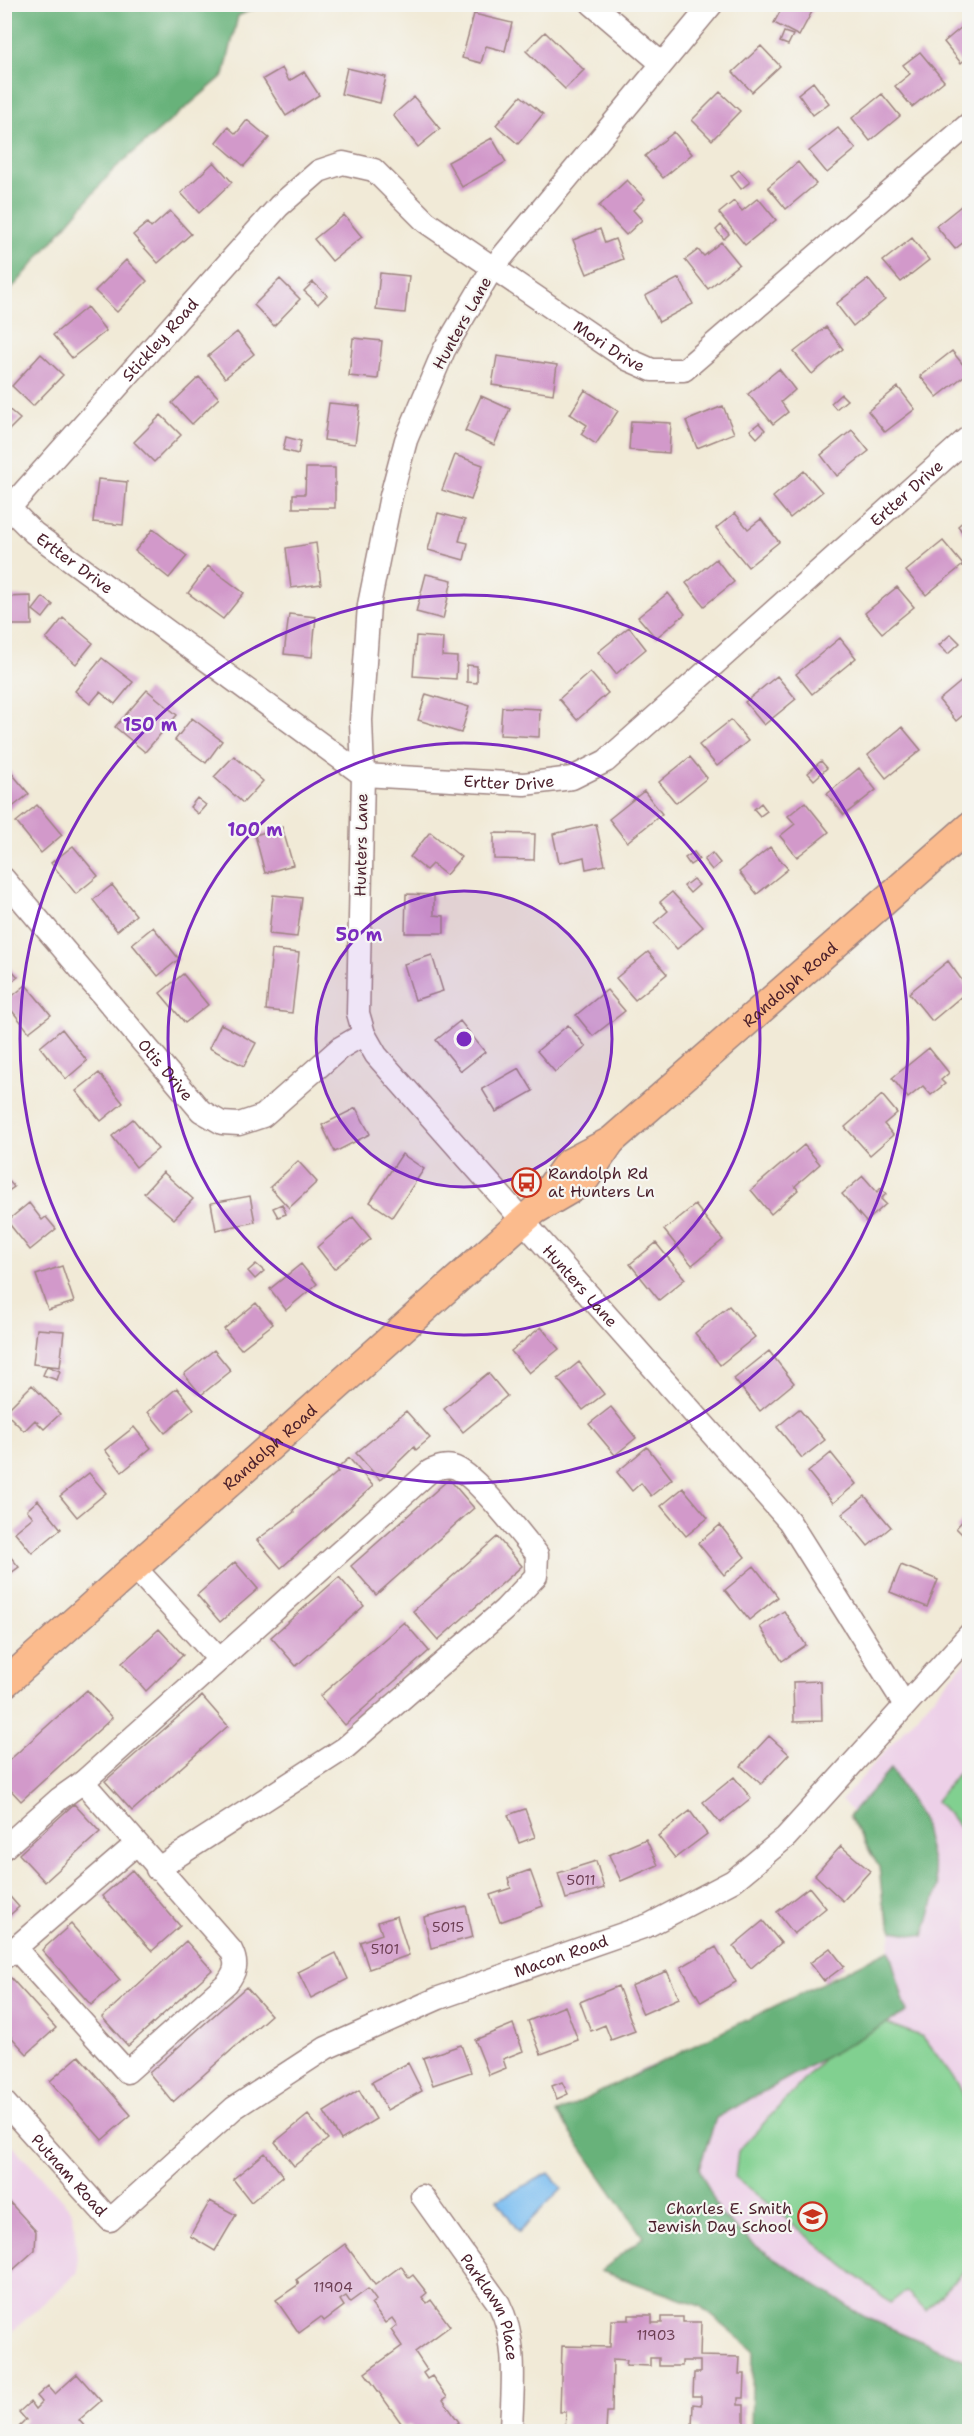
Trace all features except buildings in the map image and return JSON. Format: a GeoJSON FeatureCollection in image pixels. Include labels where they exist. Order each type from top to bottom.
{"type":"FeatureCollection","features":[{"type":"Feature","properties":{"kind":"main road","name":"Randolph Road"},"geometry":{"type":"LineString","coordinates":[[4,1684],[528,1216],[567,1164],[611,1141],[969,826]]}},
{"type":"Feature","properties":{"kind":"street"},"geometry":{"type":"LineString","coordinates":[[591,4],[661,63]]}},
{"type":"Feature","properties":{"kind":"street","name":"Hunters Lane"},"geometry":{"type":"LineString","coordinates":[[712,4],[492,269],[444,350],[406,440],[391,496],[369,605],[362,720],[358,1013],[364,1034],[376,1055],[528,1216],[789,1521],[905,1705]]}},
{"type":"Feature","properties":{"kind":"street","name":"Mori Drive"},"geometry":{"type":"LineString","coordinates":[[319,171],[343,163],[374,170],[426,222],[627,359],[651,370],[684,370],[969,123]]}},
{"type":"Feature","properties":{"kind":"street","name":"Stickley Road"},"geometry":{"type":"LineString","coordinates":[[7,511],[279,206],[319,171]]}},
{"type":"Feature","properties":{"kind":"street","name":"Ertter Drive"},"geometry":{"type":"LineString","coordinates":[[7,511],[363,775],[524,784],[572,778],[606,761],[969,436]]}},
{"type":"Feature","properties":{"kind":"street","name":"Otis Drive"},"geometry":{"type":"LineString","coordinates":[[4,879],[201,1111],[222,1123],[239,1124],[262,1116],[340,1048],[364,1034]]}},
{"type":"Feature","properties":{"kind":"street"},"geometry":{"type":"LineString","coordinates":[[4,1848],[59,1799],[82,1782],[218,1658],[430,1471],[444,1466],[454,1467],[470,1477],[537,1554],[536,1576],[504,1610],[345,1748],[157,1869]]}},
{"type":"Feature","properties":{"kind":"street"},"geometry":{"type":"LineString","coordinates":[[135,1568],[218,1658]]}},
{"type":"Feature","properties":{"kind":"street","name":"Macon Road"},"geometry":{"type":"LineString","coordinates":[[110,2220],[234,2108],[326,2048],[439,1998],[649,1925],[733,1881],[786,1837],[969,1634]]}},
{"type":"Feature","properties":{"kind":"street"},"geometry":{"type":"LineString","coordinates":[[82,1782],[135,1845],[231,1950],[236,1961],[235,1973],[227,1983],[127,2072],[10,1953],[135,1845]]}},
{"type":"Feature","properties":{"kind":"street","name":"Putnam Road"},"geometry":{"type":"LineString","coordinates":[[4,2102],[110,2220]]}},
{"type":"Feature","properties":{"kind":"street","name":"Parklawn Place"},"geometry":{"type":"LineString","coordinates":[[422,2196],[499,2304],[508,2323],[513,2342],[511,2432]]}},
{"type":"Feature","properties":{"kind":"shaded area","name":"Charles E. Smith Jewish Day School"},"geometry":{"type":"Polygon","coordinates":[[[969,1657],[969,2431],[616,2166],[636,2072],[831,1986],[889,1950],[902,1874],[842,1800],[969,1657]]]}},
{"type":"Feature","properties":{"kind":"shaded area"},"geometry":{"type":"Polygon","coordinates":[[[4,2136],[73,2212],[78,2272],[5,2338],[4,2136]]]}},
{"type":"Feature","properties":{"kind":"green space"},"geometry":{"type":"Polygon","coordinates":[[[5,4],[262,5],[238,16],[224,75],[113,170],[5,297],[5,4]]]}},
{"type":"Feature","properties":{"kind":"green space"},"geometry":{"type":"Polygon","coordinates":[[[969,1758],[969,1837],[936,1801],[969,1758]]]}},
{"type":"Feature","properties":{"kind":"green space"},"geometry":{"type":"Polygon","coordinates":[[[891,1769],[922,1819],[938,1887],[924,1936],[893,1931],[883,1904],[879,1867],[849,1816],[891,1769]]]}},
{"type":"Feature","properties":{"kind":"green space"},"geometry":{"type":"Polygon","coordinates":[[[889,1950],[907,2012],[716,2118],[699,2168],[721,2215],[756,2246],[863,2316],[969,2362],[969,2431],[751,2431],[753,2350],[700,2306],[601,2271],[643,2237],[557,2113],[889,1950]]]}},
{"type":"Feature","properties":{"kind":"green space"},"geometry":{"type":"Polygon","coordinates":[[[864,2015],[923,2037],[957,2082],[969,2107],[969,2265],[926,2310],[906,2291],[890,2303],[735,2177],[738,2151],[864,2015]]]}},
{"type":"Feature","properties":{"kind":"water"},"geometry":{"type":"Polygon","coordinates":[[[549,2173],[562,2188],[519,2232],[497,2200],[549,2173]]]}},
{"type":"Feature","properties":{"kind":"place","name":"Randolph Rd at Hunters Ln"},"geometry":{"type":"Point","coordinates":[527,1182]}},
{"type":"Feature","properties":{"kind":"place","name":"Charles E. Smith Jewish Day School"},"geometry":{"type":"Point","coordinates":[813,2217]}}]}
